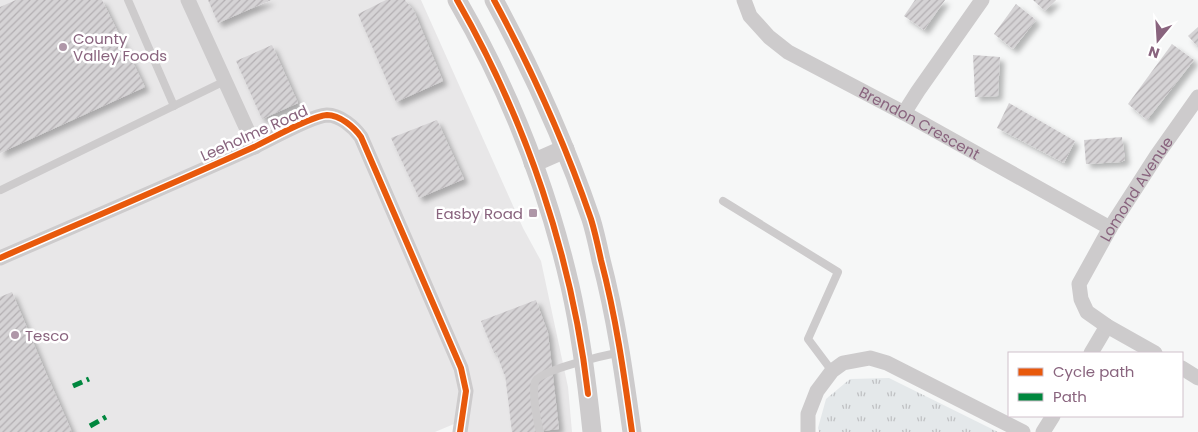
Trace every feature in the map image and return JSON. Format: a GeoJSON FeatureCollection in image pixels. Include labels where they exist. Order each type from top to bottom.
{"type":"FeatureCollection","features":[{"type":"Feature","properties":{"kind":"street"},"geometry":{"type":"LineString","coordinates":[[188,0],[255,147]]}},
{"type":"Feature","properties":{"kind":"street"},"geometry":{"type":"LineString","coordinates":[[457,0],[472,25],[503,90],[533,164],[556,236],[568,278],[584,360],[592,432]]}},
{"type":"Feature","properties":{"kind":"street"},"geometry":{"type":"LineString","coordinates":[[494,0],[525,59],[565,149],[591,220],[621,352],[632,432]]}},
{"type":"Feature","properties":{"kind":"street","name":"Brendon Crescent"},"geometry":{"type":"LineString","coordinates":[[744,0],[750,16],[769,37],[788,52],[904,113],[1110,228]]}},
{"type":"Feature","properties":{"kind":"street"},"geometry":{"type":"LineString","coordinates":[[904,113],[982,0]]}},
{"type":"Feature","properties":{"kind":"street","name":"Lomond Avenue"},"geometry":{"type":"LineString","coordinates":[[1107,326],[1087,312],[1081,299],[1079,284],[1110,228],[1157,154],[1198,97]]}},
{"type":"Feature","properties":{"kind":"street","name":"Leeholme Road"},"geometry":{"type":"LineString","coordinates":[[0,258],[255,147],[314,118],[328,115],[354,127],[361,137],[461,368],[466,391],[460,432]]}},
{"type":"Feature","properties":{"kind":"street"},"geometry":{"type":"LineString","coordinates":[[533,164],[565,149]]}},
{"type":"Feature","properties":{"kind":"street"},"geometry":{"type":"LineString","coordinates":[[1092,352],[1107,326],[1153,352]]}},
{"type":"Feature","properties":{"kind":"street"},"geometry":{"type":"LineString","coordinates":[[808,432],[808,414],[817,391],[832,371],[843,363],[870,358],[887,363],[1023,432]]}},
{"type":"Feature","properties":{"kind":"street"},"geometry":{"type":"LineString","coordinates":[[1183,369],[1198,378]]}},
{"type":"Feature","properties":{"kind":"street"},"geometry":{"type":"LineString","coordinates":[[1043,432],[1052,417]]}},
{"type":"Feature","properties":{"kind":"lane"},"geometry":{"type":"LineString","coordinates":[[128,0],[174,106]]}},
{"type":"Feature","properties":{"kind":"lane"},"geometry":{"type":"LineString","coordinates":[[0,190],[225,81]]}},
{"type":"Feature","properties":{"kind":"lane"},"geometry":{"type":"LineString","coordinates":[[723,201],[838,272],[808,339],[832,371]]}},
{"type":"Feature","properties":{"kind":"lane"},"geometry":{"type":"LineString","coordinates":[[540,432],[535,413],[535,382],[540,376],[584,360],[621,352]]}},
{"type":"Feature","properties":{"kind":"shaded area"},"geometry":{"type":"Polygon","coordinates":[[[0,0],[421,0],[523,228],[541,261],[568,387],[572,432],[462,432],[461,421],[435,432],[0,432],[0,0]]]}},
{"type":"Feature","properties":{"kind":"green space"},"geometry":{"type":"Polygon","coordinates":[[[889,378],[998,432],[819,432],[818,428],[826,399],[850,379],[889,378]]]}},
{"type":"Feature","properties":{"kind":"building","name":"County Valley Foods"},"geometry":{"type":"Polygon","coordinates":[[[16,0],[102,0],[145,87],[0,153],[0,7],[16,0]]]}},
{"type":"Feature","properties":{"kind":"building"},"geometry":{"type":"Polygon","coordinates":[[[208,0],[271,0],[218,23],[208,0]]]}},
{"type":"Feature","properties":{"kind":"building"},"geometry":{"type":"Polygon","coordinates":[[[386,0],[405,0],[414,11],[443,81],[396,102],[358,14],[386,0]]]}},
{"type":"Feature","properties":{"kind":"building"},"geometry":{"type":"Polygon","coordinates":[[[915,0],[945,0],[924,30],[904,16],[915,0]]]}},
{"type":"Feature","properties":{"kind":"building"},"geometry":{"type":"Polygon","coordinates":[[[1033,0],[1056,0],[1045,11],[1033,0]]]}},
{"type":"Feature","properties":{"kind":"building"},"geometry":{"type":"Polygon","coordinates":[[[1016,4],[1036,20],[1013,49],[994,34],[1016,4]]]}},
{"type":"Feature","properties":{"kind":"building"},"geometry":{"type":"Polygon","coordinates":[[[1198,27],[1198,47],[1188,36],[1198,27]]]}},
{"type":"Feature","properties":{"kind":"building"},"geometry":{"type":"Polygon","coordinates":[[[1172,44],[1194,60],[1147,120],[1128,104],[1172,44]]]}},
{"type":"Feature","properties":{"kind":"building"},"geometry":{"type":"Polygon","coordinates":[[[272,45],[298,103],[262,119],[236,61],[272,45]]]}},
{"type":"Feature","properties":{"kind":"building"},"geometry":{"type":"Polygon","coordinates":[[[973,55],[1000,57],[998,96],[975,97],[973,55]]]}},
{"type":"Feature","properties":{"kind":"building"},"geometry":{"type":"Polygon","coordinates":[[[1009,103],[1075,141],[1064,163],[997,128],[1009,103]]]}},
{"type":"Feature","properties":{"kind":"building"},"geometry":{"type":"Polygon","coordinates":[[[437,120],[464,179],[419,198],[391,138],[437,120]]]}},
{"type":"Feature","properties":{"kind":"building"},"geometry":{"type":"Polygon","coordinates":[[[1122,137],[1125,160],[1121,162],[1086,164],[1084,140],[1122,137]]]}},
{"type":"Feature","properties":{"kind":"building","name":"Tesco"},"geometry":{"type":"Polygon","coordinates":[[[12,292],[72,432],[0,432],[0,297],[12,292]]]}},
{"type":"Feature","properties":{"kind":"building"},"geometry":{"type":"Polygon","coordinates":[[[536,300],[548,333],[559,429],[512,432],[505,374],[481,321],[536,300]]]}},
{"type":"Feature","properties":{"kind":"marked path"},"geometry":{"type":"LineString","coordinates":[[73,386],[89,379]]}},
{"type":"Feature","properties":{"kind":"marked path"},"geometry":{"type":"LineString","coordinates":[[90,426],[106,417]]}},
{"type":"Feature","properties":{"kind":"cycle path"},"geometry":{"type":"LineString","coordinates":[[457,0],[482,46],[504,93],[525,141],[542,190],[558,240],[570,291],[581,342],[588,394]]}},
{"type":"Feature","properties":{"kind":"cycle path"},"geometry":{"type":"LineString","coordinates":[[494,0],[522,53],[547,107],[591,219],[615,324],[632,432]]}},
{"type":"Feature","properties":{"kind":"cycle path"},"geometry":{"type":"LineString","coordinates":[[0,258],[254,147],[311,119],[327,115],[337,117],[355,129],[361,137],[461,368],[466,391],[460,432]]}},
{"type":"Feature","properties":{"kind":"place","name":"County Valley Foods"},"geometry":{"type":"Point","coordinates":[63,47]}},
{"type":"Feature","properties":{"kind":"place","name":"Easby Road"},"geometry":{"type":"Point","coordinates":[533,213]}},
{"type":"Feature","properties":{"kind":"place","name":"Tesco"},"geometry":{"type":"Point","coordinates":[15,335]}}]}
